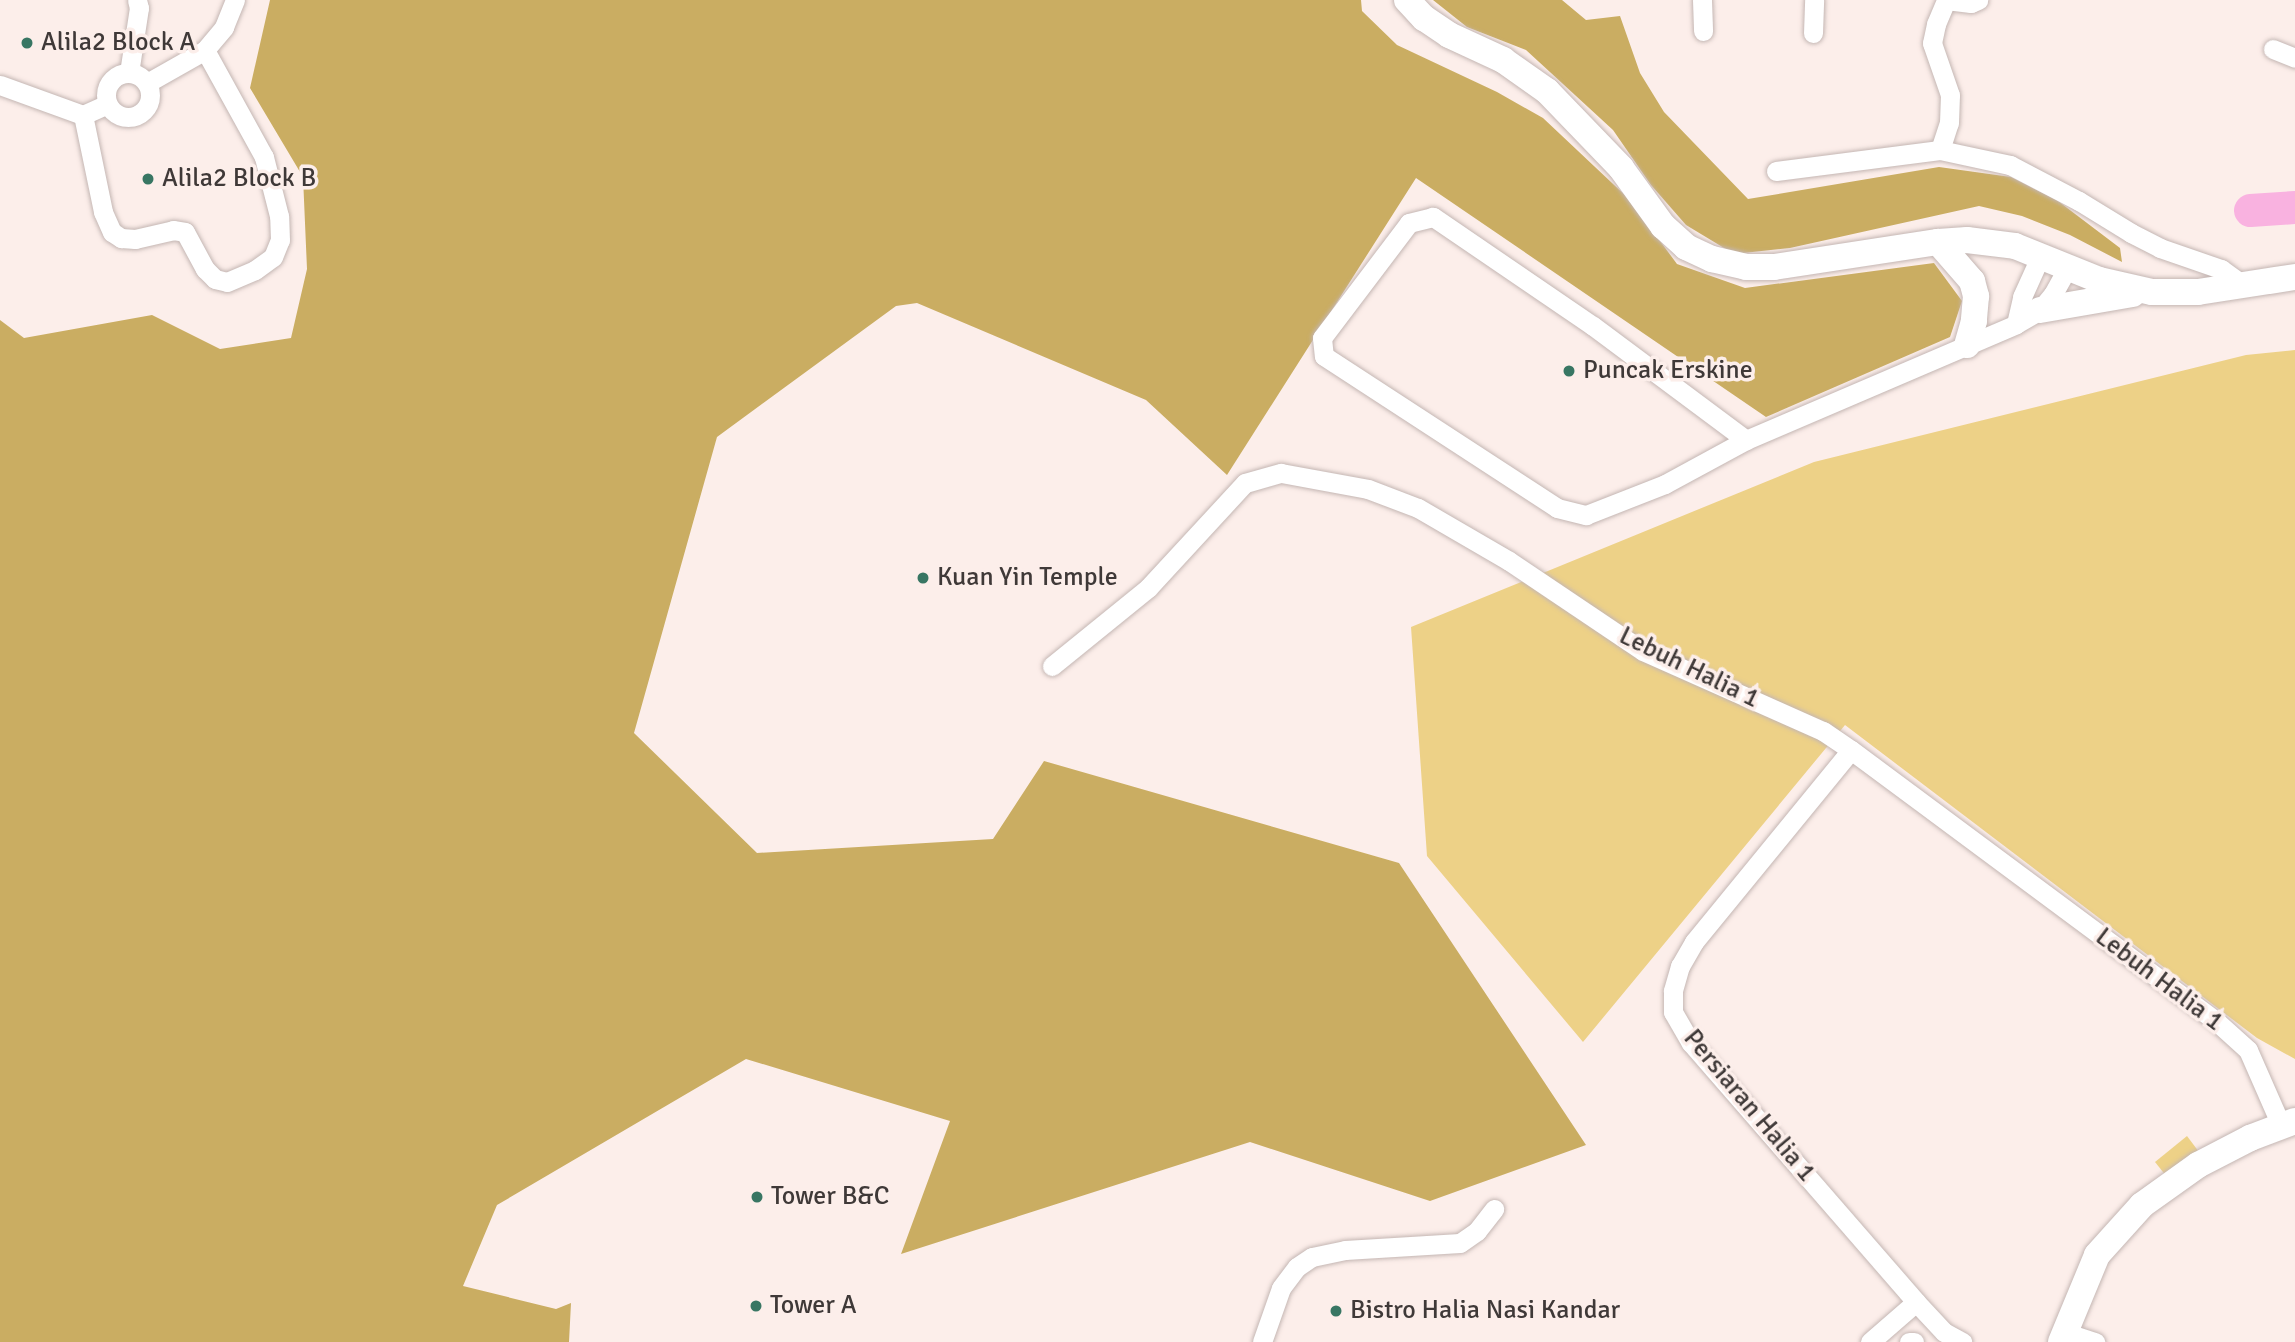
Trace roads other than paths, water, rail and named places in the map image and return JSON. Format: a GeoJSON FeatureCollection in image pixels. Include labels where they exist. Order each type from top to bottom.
{"type":"FeatureCollection","features":[{"type":"Feature","properties":{"kind":"main road"},"geometry":{"type":"LineString","coordinates":[[1407,0],[1424,18],[1449,35],[1503,60],[1547,91],[1621,168],[1663,226],[1686,247],[1712,259],[1746,267],[1774,267],[1938,242],[1989,242],[2041,255],[2099,280],[2152,292]]}},
{"type":"Feature","properties":{"kind":"main road"},"geometry":{"type":"LineString","coordinates":[[1938,242],[1972,281],[1976,296],[1974,321],[1966,345]]}},
{"type":"Feature","properties":{"kind":"main road"},"geometry":{"type":"LineString","coordinates":[[2040,310],[2152,292],[2198,292],[2295,277]]}},
{"type":"Feature","properties":{"kind":"main road"},"geometry":{"type":"LineString","coordinates":[[2062,1337],[2097,1255],[2142,1205],[2198,1165],[2288,1123]]}},
{"type":"Feature","properties":{"kind":"street"},"geometry":{"type":"LineString","coordinates":[[130,73],[139,8],[137,0]]}},
{"type":"Feature","properties":{"kind":"street"},"geometry":{"type":"LineString","coordinates":[[147,83],[205,50],[225,27],[235,0]]}},
{"type":"Feature","properties":{"kind":"street"},"geometry":{"type":"LineString","coordinates":[[1702,0],[1703,31]]}},
{"type":"Feature","properties":{"kind":"street"},"geometry":{"type":"LineString","coordinates":[[1813,33],[1814,0]]}},
{"type":"Feature","properties":{"kind":"street"},"geometry":{"type":"LineString","coordinates":[[1940,150],[1949,123],[1950,95],[1932,43],[1936,24],[1947,0],[1971,3],[1978,0]]}},
{"type":"Feature","properties":{"kind":"street"},"geometry":{"type":"LineString","coordinates":[[2273,49],[2295,58]]}},
{"type":"Feature","properties":{"kind":"street"},"geometry":{"type":"LineString","coordinates":[[83,115],[103,212],[113,232],[135,239],[173,230],[185,232],[205,269],[215,279],[227,282],[255,270],[273,257],[280,240],[279,216],[264,157],[205,50]]}},
{"type":"Feature","properties":{"kind":"street"},"geometry":{"type":"LineString","coordinates":[[130,73],[147,83],[149,103],[140,114],[119,115],[108,104],[107,89],[115,77],[130,73]]}},
{"type":"Feature","properties":{"kind":"street"},"geometry":{"type":"LineString","coordinates":[[0,85],[83,115],[108,104]]}},
{"type":"Feature","properties":{"kind":"street"},"geometry":{"type":"LineString","coordinates":[[1776,171],[1940,150],[2010,165],[2160,248],[2221,269],[2244,286]]}},
{"type":"Feature","properties":{"kind":"street"},"geometry":{"type":"LineString","coordinates":[[1746,440],[1593,326],[1433,217],[1409,223],[1322,338],[1324,356],[1557,508],[1586,515],[1665,484],[1746,440],[2016,324],[2040,310],[2053,295],[2068,267]]}},
{"type":"Feature","properties":{"kind":"street"},"geometry":{"type":"LineString","coordinates":[[2016,324],[2022,297],[2041,255]]}},
{"type":"Feature","properties":{"kind":"street","name":"Lebuh Halia 1"},"geometry":{"type":"LineString","coordinates":[[1052,666],[1148,588],[1245,483],[1281,473],[1368,489],[1418,508],[1509,561],[1643,651],[1823,731],[1852,750],[2217,1022],[2248,1050],[2288,1123]]}},
{"type":"Feature","properties":{"kind":"street","name":"Persiaran Halia 1"},"geometry":{"type":"LineString","coordinates":[[1852,750],[1694,942],[1680,966],[1672,991],[1673,1012],[1691,1044],[1916,1302],[1944,1332],[1962,1342]]}},
{"type":"Feature","properties":{"kind":"street"},"geometry":{"type":"LineString","coordinates":[[1262,1342],[1281,1288],[1297,1267],[1312,1257],[1345,1250],[1460,1243],[1477,1231],[1494,1209]]}},
{"type":"Feature","properties":{"kind":"street"},"geometry":{"type":"LineString","coordinates":[[1870,1342],[1916,1302]]}},
{"type":"Feature","properties":{"kind":"street"},"geometry":{"type":"LineString","coordinates":[[2062,1337],[2095,1342]]}},
{"type":"Feature","properties":{"kind":"street"},"geometry":{"type":"LineString","coordinates":[[1909,1342],[1914,1342]]}},
{"type":"Feature","properties":{"kind":"waterway"},"geometry":{"type":"LineString","coordinates":[[2250,210],[2295,207]]}},
{"type":"Feature","properties":{"kind":"place","name":"Alila2 Block A"},"geometry":{"type":"Point","coordinates":[27,43]}},
{"type":"Feature","properties":{"kind":"place","name":"Alila2 Block B"},"geometry":{"type":"Point","coordinates":[148,179]}},
{"type":"Feature","properties":{"kind":"place","name":"Puncak Erskine"},"geometry":{"type":"Point","coordinates":[1569,371]}},
{"type":"Feature","properties":{"kind":"place","name":"Kuan Yin Temple"},"geometry":{"type":"Point","coordinates":[923,578]}},
{"type":"Feature","properties":{"kind":"place","name":"Tower B&C"},"geometry":{"type":"Point","coordinates":[757,1197]}},
{"type":"Feature","properties":{"kind":"place","name":"Tower A"},"geometry":{"type":"Point","coordinates":[756,1306]}},
{"type":"Feature","properties":{"kind":"place","name":"Bistro Halia Nasi Kandar"},"geometry":{"type":"Point","coordinates":[1336,1311]}}]}
